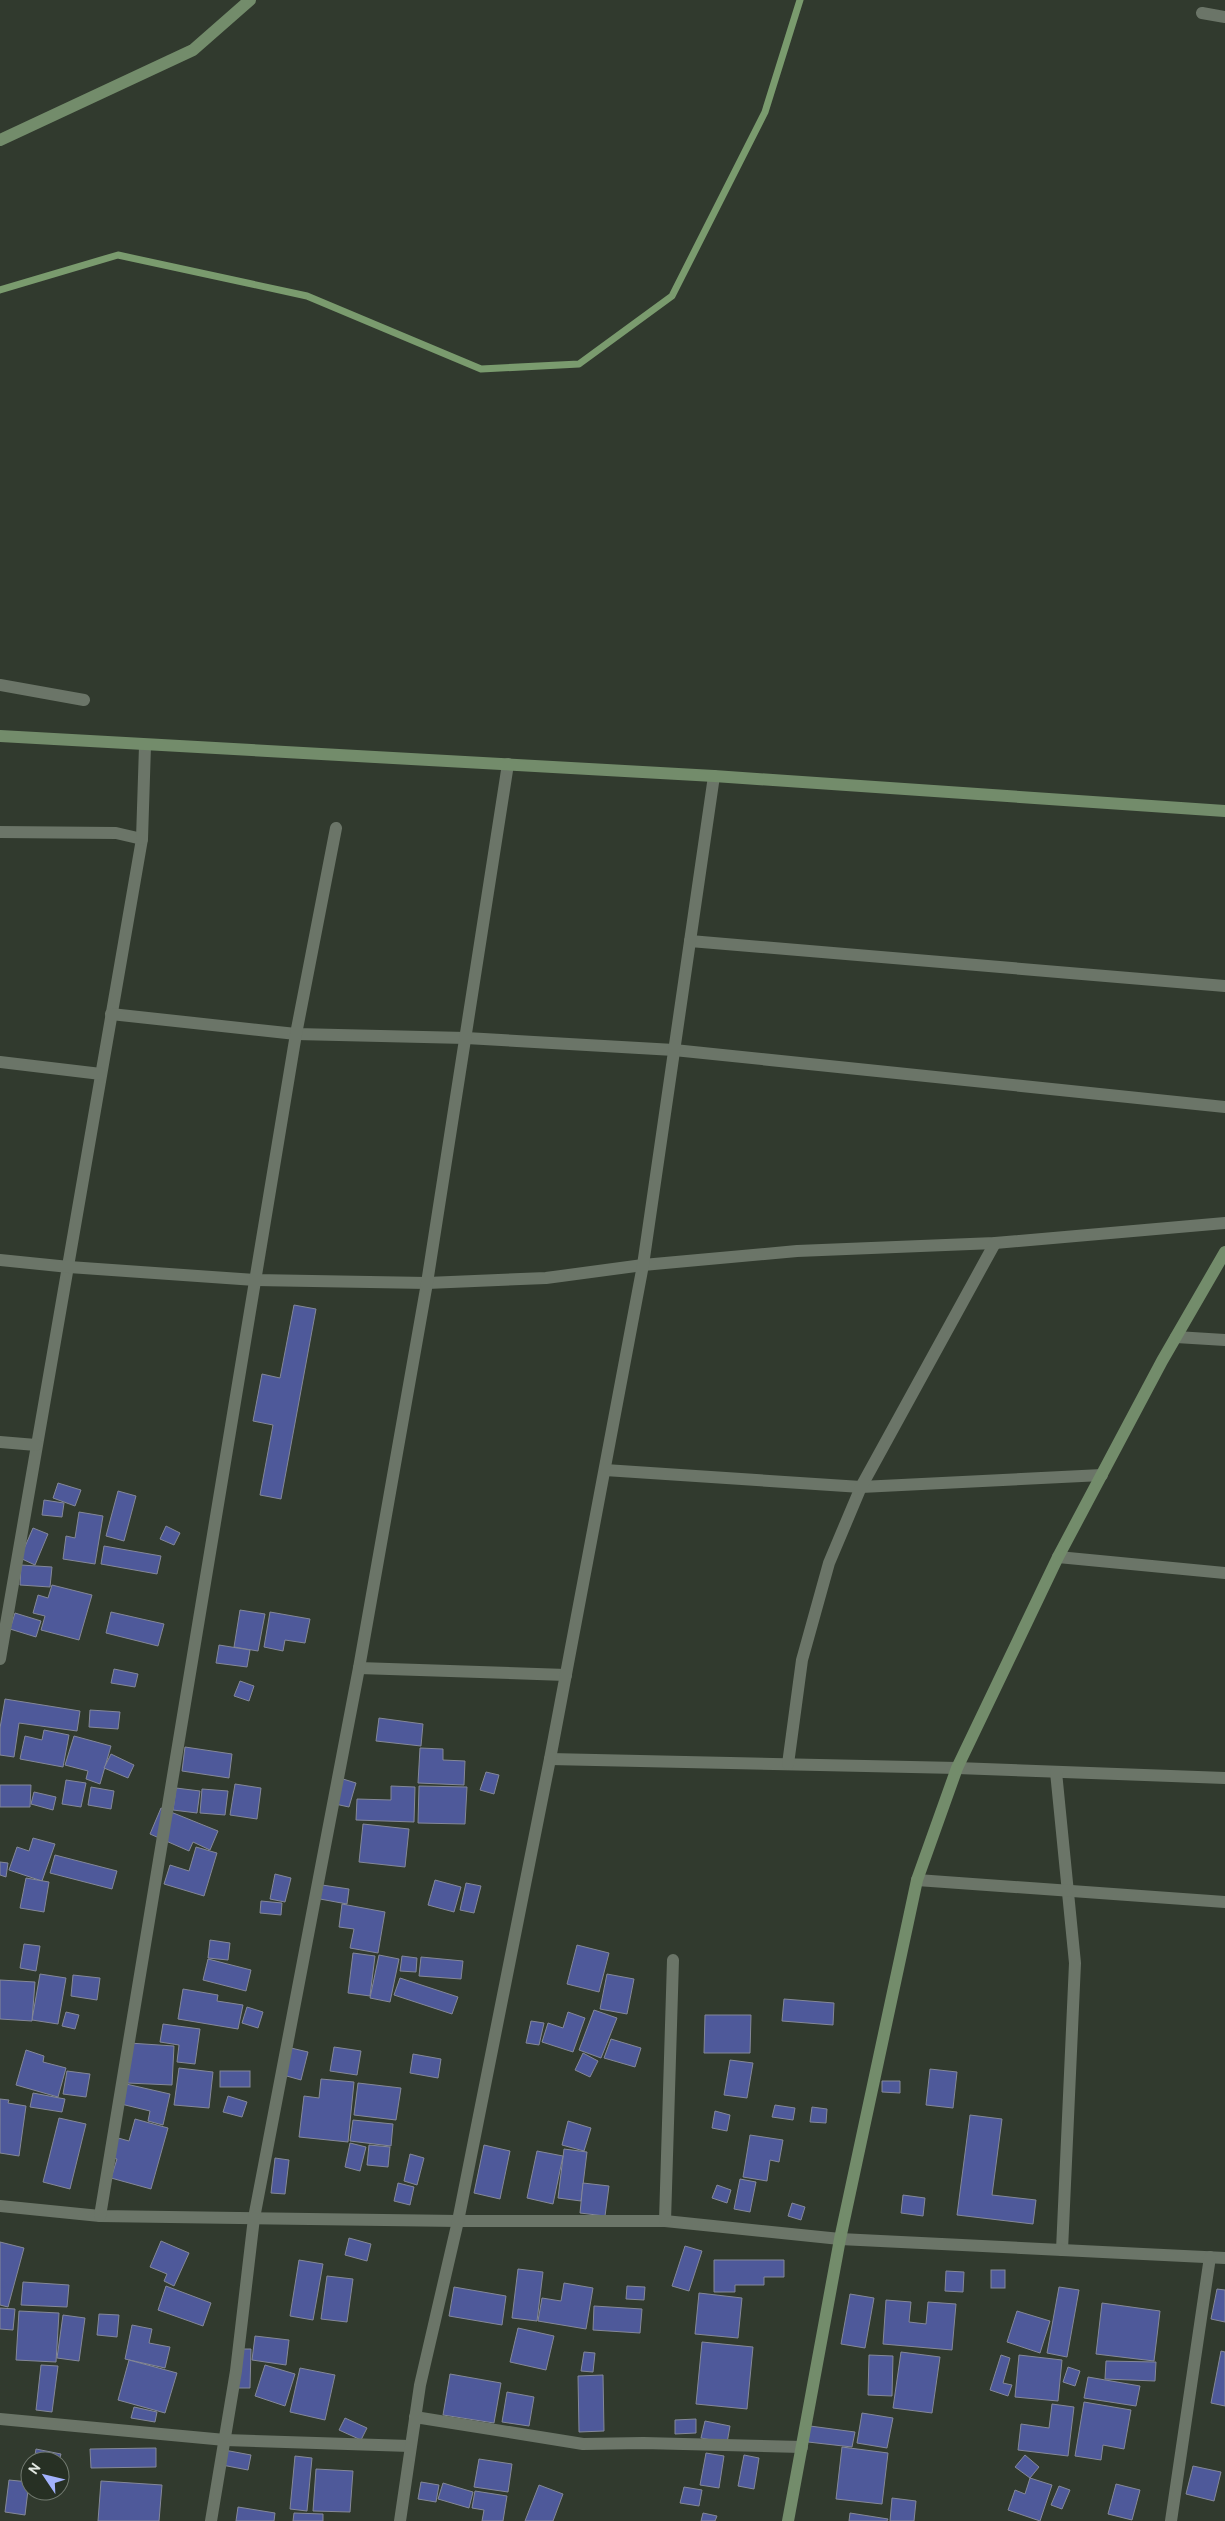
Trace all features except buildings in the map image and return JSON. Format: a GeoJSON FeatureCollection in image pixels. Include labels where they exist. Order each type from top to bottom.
{"type":"FeatureCollection","features":[{"type":"Feature","properties":{"kind":"street"},"geometry":{"type":"LineString","coordinates":[[0,140],[193,50],[250,0]]}},
{"type":"Feature","properties":{"kind":"street"},"geometry":{"type":"LineString","coordinates":[[1202,13],[1225,17]]}},
{"type":"Feature","properties":{"kind":"street"},"geometry":{"type":"LineString","coordinates":[[0,685],[84,700]]}},
{"type":"Feature","properties":{"kind":"street"},"geometry":{"type":"LineString","coordinates":[[0,736],[145,746],[714,776],[1225,811]]}},
{"type":"Feature","properties":{"kind":"street"},"geometry":{"type":"LineString","coordinates":[[0,1659],[1,1639],[69,1267],[142,839],[145,746]]}},
{"type":"Feature","properties":{"kind":"street"},"geometry":{"type":"LineString","coordinates":[[211,2521],[236,2372],[254,2218],[360,1668],[427,1283],[508,764]]}},
{"type":"Feature","properties":{"kind":"street"},"geometry":{"type":"LineString","coordinates":[[400,2521],[420,2385],[458,2221],[550,1759],[643,1265],[714,776]]}},
{"type":"Feature","properties":{"kind":"street"},"geometry":{"type":"LineString","coordinates":[[100,2216],[296,1034],[336,828]]}},
{"type":"Feature","properties":{"kind":"street"},"geometry":{"type":"LineString","coordinates":[[0,832],[116,833],[142,839]]}},
{"type":"Feature","properties":{"kind":"street"},"geometry":{"type":"LineString","coordinates":[[690,941],[1225,986]]}},
{"type":"Feature","properties":{"kind":"street"},"geometry":{"type":"LineString","coordinates":[[111,1014],[296,1034],[466,1038],[674,1050],[1225,1107]]}},
{"type":"Feature","properties":{"kind":"street"},"geometry":{"type":"LineString","coordinates":[[0,1062],[101,1074]]}},
{"type":"Feature","properties":{"kind":"street"},"geometry":{"type":"LineString","coordinates":[[0,1260],[69,1267],[255,1280],[427,1283],[546,1278],[643,1265],[797,1252],[995,1244],[1225,1222]]}},
{"type":"Feature","properties":{"kind":"street"},"geometry":{"type":"LineString","coordinates":[[788,1764],[802,1660],[828,1563],[861,1487],[995,1244]]}},
{"type":"Feature","properties":{"kind":"street"},"geometry":{"type":"LineString","coordinates":[[788,2521],[840,2240],[918,1880],[957,1768],[1058,1557],[1176,1337],[1225,1252]]}},
{"type":"Feature","properties":{"kind":"street"},"geometry":{"type":"LineString","coordinates":[[1176,1337],[1225,1340]]}},
{"type":"Feature","properties":{"kind":"street"},"geometry":{"type":"LineString","coordinates":[[0,1442],[36,1445]]}},
{"type":"Feature","properties":{"kind":"street"},"geometry":{"type":"LineString","coordinates":[[605,1470],[861,1487],[1102,1475]]}},
{"type":"Feature","properties":{"kind":"street"},"geometry":{"type":"LineString","coordinates":[[1058,1557],[1225,1573]]}},
{"type":"Feature","properties":{"kind":"street"},"geometry":{"type":"LineString","coordinates":[[360,1668],[566,1675]]}},
{"type":"Feature","properties":{"kind":"street"},"geometry":{"type":"LineString","coordinates":[[550,1759],[957,1768],[1225,1778]]}},
{"type":"Feature","properties":{"kind":"street"},"geometry":{"type":"LineString","coordinates":[[1056,1772],[1075,1962],[1062,2250]]}},
{"type":"Feature","properties":{"kind":"street"},"geometry":{"type":"LineString","coordinates":[[918,1880],[1225,1902]]}},
{"type":"Feature","properties":{"kind":"street"},"geometry":{"type":"LineString","coordinates":[[665,2221],[673,1960]]}},
{"type":"Feature","properties":{"kind":"street"},"geometry":{"type":"LineString","coordinates":[[0,2206],[100,2216],[458,2221],[665,2221],[840,2240],[1225,2258]]}},
{"type":"Feature","properties":{"kind":"street"},"geometry":{"type":"LineString","coordinates":[[1171,2521],[1210,2257]]}},
{"type":"Feature","properties":{"kind":"street"},"geometry":{"type":"LineString","coordinates":[[415,2417],[583,2444],[643,2443],[802,2447]]}},
{"type":"Feature","properties":{"kind":"street"},"geometry":{"type":"LineString","coordinates":[[0,2419],[225,2440],[410,2446]]}},
{"type":"Feature","properties":{"kind":"waterway"},"geometry":{"type":"LineString","coordinates":[[0,290],[118,255],[307,296],[481,369],[579,364],[672,296],[765,112],[800,0]]}}]}
